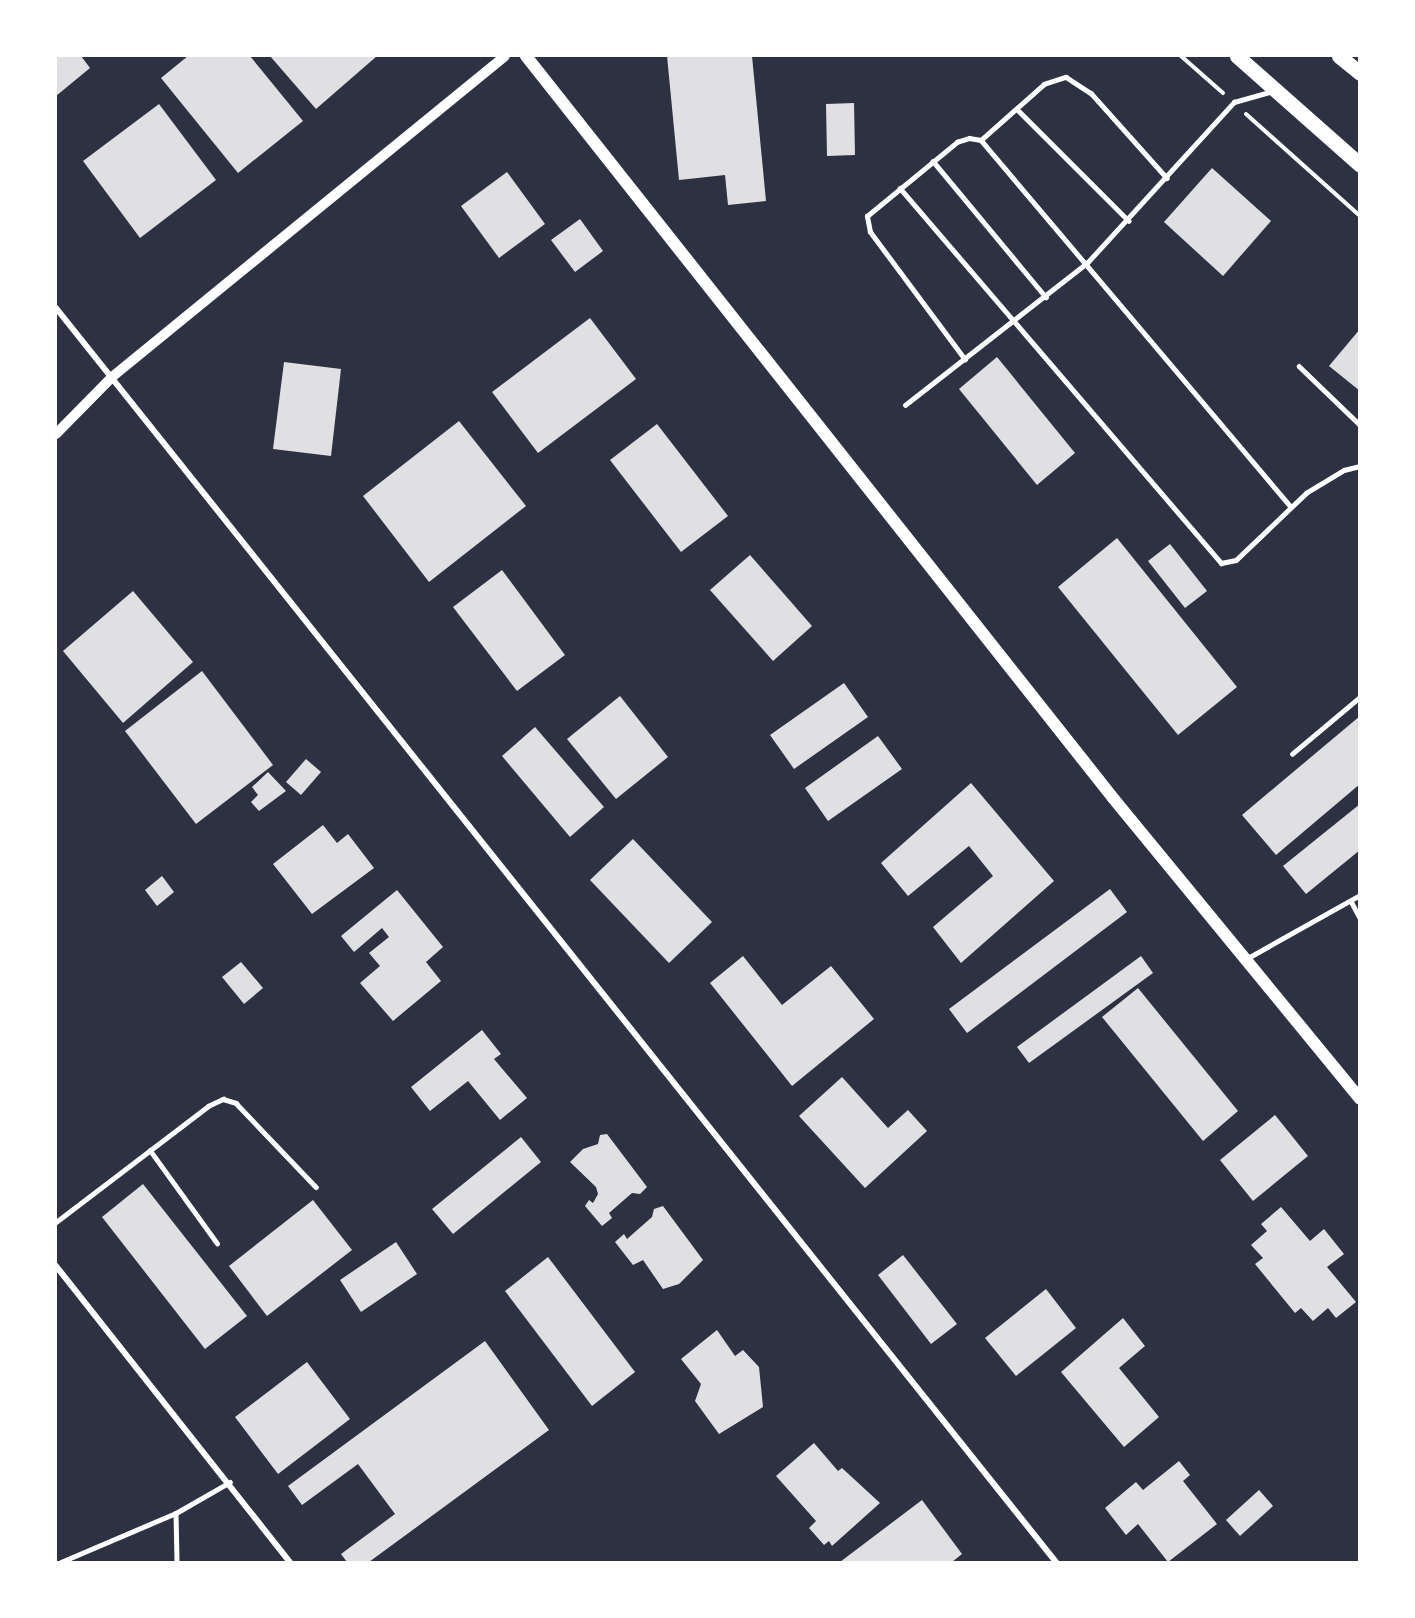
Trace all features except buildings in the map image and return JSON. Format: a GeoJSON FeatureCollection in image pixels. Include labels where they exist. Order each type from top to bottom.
{"type":"FeatureCollection","features":[{"type":"Feature","properties":{"kind":"main road"},"geometry":{"type":"LineString","coordinates":[[526,56],[1244,960],[1359,1099]]}},
{"type":"Feature","properties":{"kind":"main road"},"geometry":{"type":"LineString","coordinates":[[1237,56],[1273,91],[1359,165]]}},
{"type":"Feature","properties":{"kind":"main road"},"geometry":{"type":"LineString","coordinates":[[1339,56],[1359,73]]}},
{"type":"Feature","properties":{"kind":"street"},"geometry":{"type":"LineString","coordinates":[[56,434],[112,377],[505,56]]}},
{"type":"Feature","properties":{"kind":"street"},"geometry":{"type":"LineString","coordinates":[[56,308],[1056,1563]]}},
{"type":"Feature","properties":{"kind":"street"},"geometry":{"type":"LineString","coordinates":[[56,1266],[230,1482],[290,1563]]}},
{"type":"Feature","properties":{"kind":"lane"},"geometry":{"type":"LineString","coordinates":[[965,360],[870,232],[867,216],[957,142],[981,140],[1044,84],[1066,77],[1091,93],[1167,178]]}},
{"type":"Feature","properties":{"kind":"lane"},"geometry":{"type":"LineString","coordinates":[[905,405],[1013,324],[1087,263],[1130,221],[1234,102],[1273,91]]}},
{"type":"Feature","properties":{"kind":"lane"},"geometry":{"type":"LineString","coordinates":[[1017,109],[1130,221]]}},
{"type":"Feature","properties":{"kind":"lane"},"geometry":{"type":"LineString","coordinates":[[981,140],[1291,507]]}},
{"type":"Feature","properties":{"kind":"lane"},"geometry":{"type":"LineString","coordinates":[[933,161],[1046,297]]}},
{"type":"Feature","properties":{"kind":"lane"},"geometry":{"type":"LineString","coordinates":[[900,188],[1013,324],[1221,562],[1236,560],[1291,507],[1344,470],[1359,466]]}},
{"type":"Feature","properties":{"kind":"lane"},"geometry":{"type":"LineString","coordinates":[[1299,366],[1359,425]]}},
{"type":"Feature","properties":{"kind":"lane"},"geometry":{"type":"LineString","coordinates":[[1292,754],[1359,697]]}},
{"type":"Feature","properties":{"kind":"lane"},"geometry":{"type":"LineString","coordinates":[[1244,960],[1359,895]]}},
{"type":"Feature","properties":{"kind":"lane"},"geometry":{"type":"LineString","coordinates":[[1351,901],[1359,918]]}},
{"type":"Feature","properties":{"kind":"lane"},"geometry":{"type":"LineString","coordinates":[[56,1222],[208,1106],[223,1099],[236,1103],[316,1187]]}},
{"type":"Feature","properties":{"kind":"lane"},"geometry":{"type":"LineString","coordinates":[[150,1150],[217,1243]]}},
{"type":"Feature","properties":{"kind":"lane"},"geometry":{"type":"LineString","coordinates":[[61,1563],[176,1513],[230,1482]]}},
{"type":"Feature","properties":{"kind":"lane"},"geometry":{"type":"LineString","coordinates":[[176,1513],[177,1563]]}},
{"type":"Feature","properties":{"kind":"path"},"geometry":{"type":"LineString","coordinates":[[1181,56],[1359,216]]}}]}
